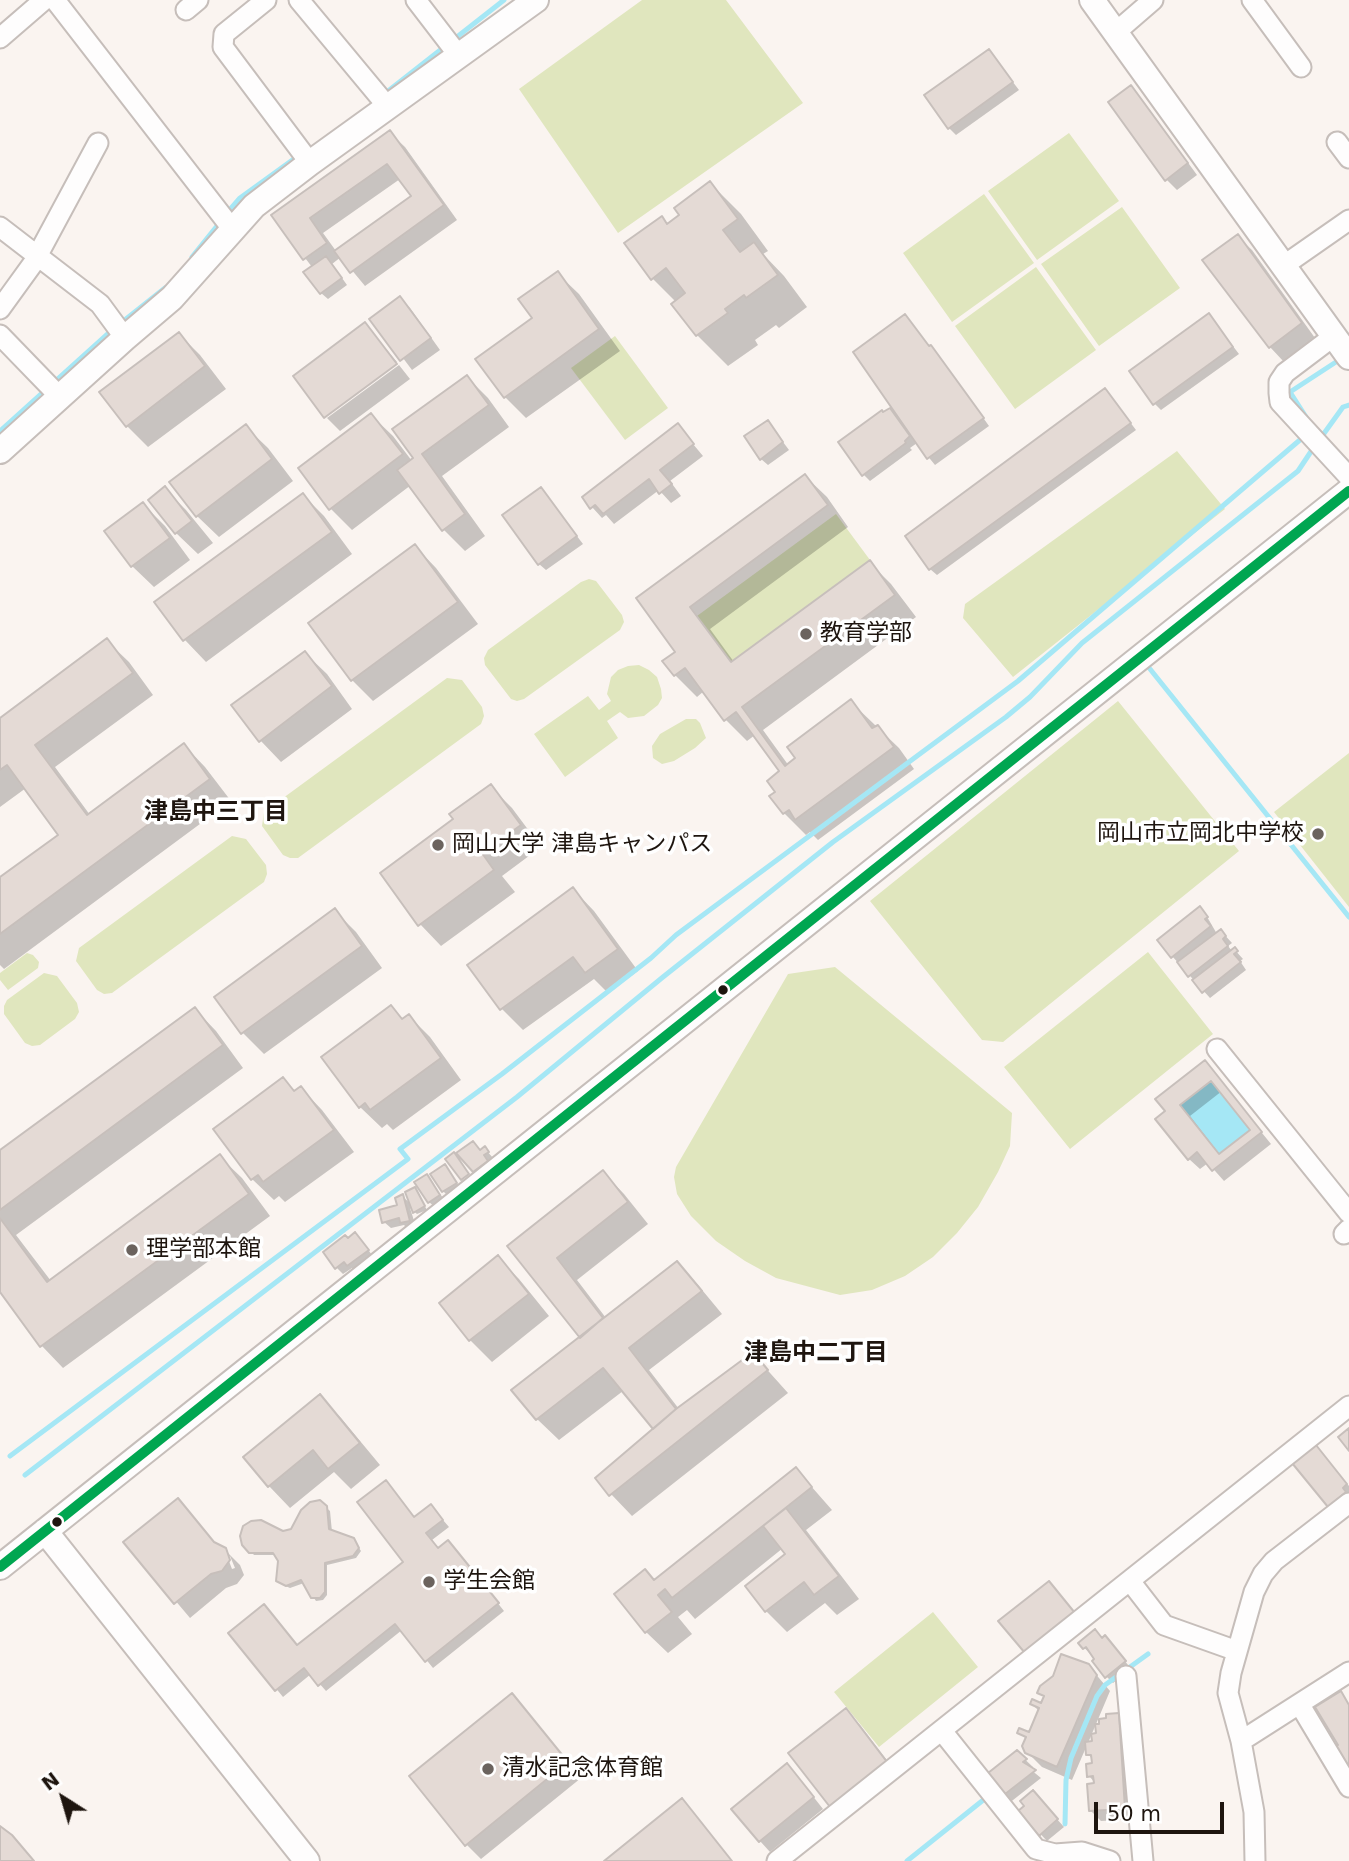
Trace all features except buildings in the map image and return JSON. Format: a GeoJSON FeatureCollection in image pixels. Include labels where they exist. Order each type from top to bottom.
{"type":"FeatureCollection","features":[{"type":"Feature","properties":{"kind":"street"},"geometry":{"type":"LineString","coordinates":[[0,38],[44,0]]}},
{"type":"Feature","properties":{"kind":"street"},"geometry":{"type":"LineString","coordinates":[[55,0],[227,223]]}},
{"type":"Feature","properties":{"kind":"street"},"geometry":{"type":"LineString","coordinates":[[266,0],[224,34],[223,47],[305,157]]}},
{"type":"Feature","properties":{"kind":"street"},"geometry":{"type":"LineString","coordinates":[[299,0],[383,100]]}},
{"type":"Feature","properties":{"kind":"street"},"geometry":{"type":"LineString","coordinates":[[416,0],[453,48]]}},
{"type":"Feature","properties":{"kind":"street"},"geometry":{"type":"LineString","coordinates":[[1092,0],[1122,27],[1290,261],[1344,347],[1285,373],[1279,382],[1280,402],[1349,477]]}},
{"type":"Feature","properties":{"kind":"street"},"geometry":{"type":"LineString","coordinates":[[1122,27],[1153,0]]}},
{"type":"Feature","properties":{"kind":"street"},"geometry":{"type":"LineString","coordinates":[[1252,0],[1301,67]]}},
{"type":"Feature","properties":{"kind":"street"},"geometry":{"type":"LineString","coordinates":[[0,451],[53,389],[119,330],[172,299],[227,223],[254,206],[305,157],[453,48],[533,1]]}},
{"type":"Feature","properties":{"kind":"street"},"geometry":{"type":"LineString","coordinates":[[1337,142],[1349,158]]}},
{"type":"Feature","properties":{"kind":"street"},"geometry":{"type":"LineString","coordinates":[[0,309],[37,255],[99,143]]}},
{"type":"Feature","properties":{"kind":"street"},"geometry":{"type":"LineString","coordinates":[[1290,261],[1349,220]]}},
{"type":"Feature","properties":{"kind":"street"},"geometry":{"type":"LineString","coordinates":[[0,227],[100,304],[119,330]]}},
{"type":"Feature","properties":{"kind":"street"},"geometry":{"type":"LineString","coordinates":[[0,335],[53,389]]}},
{"type":"Feature","properties":{"kind":"street"},"geometry":{"type":"LineString","coordinates":[[0,1567],[1349,491]]}},
{"type":"Feature","properties":{"kind":"street"},"geometry":{"type":"LineString","coordinates":[[1217,1049],[1349,1213]]}},
{"type":"Feature","properties":{"kind":"street"},"geometry":{"type":"LineString","coordinates":[[777,1861],[944,1735],[1133,1585],[1349,1406]]}},
{"type":"Feature","properties":{"kind":"street"},"geometry":{"type":"LineString","coordinates":[[1255,1861],[1254,1812],[1241,1741],[1228,1693],[1237,1651],[1254,1592],[1263,1574],[1274,1561],[1349,1503]]}},
{"type":"Feature","properties":{"kind":"street"},"geometry":{"type":"LineString","coordinates":[[45,1531],[307,1861]]}},
{"type":"Feature","properties":{"kind":"street"},"geometry":{"type":"LineString","coordinates":[[1133,1585],[1164,1625],[1237,1651]]}},
{"type":"Feature","properties":{"kind":"street"},"geometry":{"type":"LineString","coordinates":[[1241,1741],[1349,1672]]}},
{"type":"Feature","properties":{"kind":"street"},"geometry":{"type":"LineString","coordinates":[[1126,1676],[1143,1861]]}},
{"type":"Feature","properties":{"kind":"street"},"geometry":{"type":"LineString","coordinates":[[1300,1705],[1349,1787]]}},
{"type":"Feature","properties":{"kind":"street"},"geometry":{"type":"LineString","coordinates":[[944,1735],[1036,1849],[1064,1858],[1082,1853],[1110,1861]]}},
{"type":"Feature","properties":{"kind":"green space"},"geometry":{"type":"Polygon","coordinates":[[[642,0],[726,0],[803,103],[618,233],[519,89],[642,0]]]}},
{"type":"Feature","properties":{"kind":"green space"},"geometry":{"type":"Polygon","coordinates":[[[1069,133],[1119,201],[1037,260],[988,191],[1069,133]]]}},
{"type":"Feature","properties":{"kind":"green space"},"geometry":{"type":"Polygon","coordinates":[[[984,194],[1034,263],[952,322],[903,253],[984,194]]]}},
{"type":"Feature","properties":{"kind":"green space"},"geometry":{"type":"Polygon","coordinates":[[[1122,207],[1180,288],[1099,346],[1041,264],[1122,207]]]}},
{"type":"Feature","properties":{"kind":"green space"},"geometry":{"type":"Polygon","coordinates":[[[1036,267],[1096,350],[1015,409],[955,326],[1036,267]]]}},
{"type":"Feature","properties":{"kind":"green space"},"geometry":{"type":"Polygon","coordinates":[[[615,336],[668,408],[625,440],[571,368],[615,336]]]}},
{"type":"Feature","properties":{"kind":"green space"},"geometry":{"type":"Polygon","coordinates":[[[1177,451],[1225,509],[1013,677],[963,618],[965,604],[1177,451]]]}},
{"type":"Feature","properties":{"kind":"green space"},"geometry":{"type":"Polygon","coordinates":[[[836,514],[870,560],[731,662],[697,616],[836,514]]]}},
{"type":"Feature","properties":{"kind":"green space"},"geometry":{"type":"Polygon","coordinates":[[[589,579],[596,581],[622,615],[624,622],[620,630],[524,699],[511,699],[485,665],[484,658],[488,650],[581,582],[589,579]]]}},
{"type":"Feature","properties":{"kind":"green space"},"geometry":{"type":"Polygon","coordinates":[[[639,665],[657,677],[662,698],[658,705],[644,716],[628,718],[620,712],[607,721],[618,738],[565,777],[534,734],[588,696],[599,710],[611,701],[607,694],[611,677],[618,670],[639,665]]]}},
{"type":"Feature","properties":{"kind":"green space"},"geometry":{"type":"Polygon","coordinates":[[[447,678],[462,680],[482,707],[484,716],[481,724],[298,858],[283,855],[262,826],[264,812],[447,678]]]}},
{"type":"Feature","properties":{"kind":"green space"},"geometry":{"type":"Polygon","coordinates":[[[1118,701],[1239,851],[1003,1042],[982,1040],[870,901],[1118,701]]]}},
{"type":"Feature","properties":{"kind":"green space"},"geometry":{"type":"Polygon","coordinates":[[[686,719],[696,719],[706,738],[674,761],[662,764],[653,758],[652,746],[660,734],[686,719]]]}},
{"type":"Feature","properties":{"kind":"green space"},"geometry":{"type":"Polygon","coordinates":[[[1349,753],[1349,907],[1274,812],[1349,753]]]}},
{"type":"Feature","properties":{"kind":"green space"},"geometry":{"type":"Polygon","coordinates":[[[232,836],[246,839],[266,865],[264,882],[112,993],[104,994],[97,990],[76,961],[79,948],[232,836]]]}},
{"type":"Feature","properties":{"kind":"green space"},"geometry":{"type":"Polygon","coordinates":[[[1148,952],[1213,1034],[1070,1149],[1004,1067],[1148,952]]]}},
{"type":"Feature","properties":{"kind":"green space"},"geometry":{"type":"Polygon","coordinates":[[[27,953],[39,962],[38,968],[8,990],[0,980],[0,973],[27,953]]]}},
{"type":"Feature","properties":{"kind":"green space"},"geometry":{"type":"Polygon","coordinates":[[[835,967],[1012,1113],[1010,1146],[978,1207],[957,1233],[933,1257],[905,1276],[872,1290],[840,1295],[776,1278],[716,1241],[691,1216],[677,1194],[674,1177],[676,1167],[788,974],[835,967]]]}},
{"type":"Feature","properties":{"kind":"green space"},"geometry":{"type":"Polygon","coordinates":[[[44,973],[57,976],[77,1003],[79,1012],[75,1019],[40,1045],[32,1046],[25,1043],[4,1014],[4,1006],[7,1000],[44,973]]]}},
{"type":"Feature","properties":{"kind":"green space"},"geometry":{"type":"Polygon","coordinates":[[[933,1612],[978,1667],[879,1747],[834,1692],[933,1612]]]}},
{"type":"Feature","properties":{"kind":"water"},"geometry":{"type":"Polygon","coordinates":[[[1211,1081],[1250,1130],[1219,1154],[1180,1105],[1211,1081]]]}},
{"type":"Feature","properties":{"kind":"waterway"},"geometry":{"type":"LineString","coordinates":[[383,95],[504,0]]}},
{"type":"Feature","properties":{"kind":"waterway"},"geometry":{"type":"LineString","coordinates":[[227,213],[240,198],[298,156]]}},
{"type":"Feature","properties":{"kind":"waterway"},"geometry":{"type":"LineString","coordinates":[[192,257],[221,221]]}},
{"type":"Feature","properties":{"kind":"waterway"},"geometry":{"type":"LineString","coordinates":[[121,323],[165,288]]}},
{"type":"Feature","properties":{"kind":"waterway"},"geometry":{"type":"LineString","coordinates":[[0,431],[113,329]]}},
{"type":"Feature","properties":{"kind":"waterway"},"geometry":{"type":"LineString","coordinates":[[1306,417],[1290,392],[1339,360]]}},
{"type":"Feature","properties":{"kind":"waterway"},"geometry":{"type":"LineString","coordinates":[[1320,439],[1343,407],[1349,405]]}},
{"type":"Feature","properties":{"kind":"waterway"},"geometry":{"type":"LineString","coordinates":[[10,1456],[408,1159],[400,1149],[502,1074],[651,958],[676,935],[1018,681],[1301,439]]}},
{"type":"Feature","properties":{"kind":"waterway"},"geometry":{"type":"LineString","coordinates":[[25,1475],[517,1097],[833,842],[1006,717],[1030,697],[1082,643],[1298,471],[1314,447]]}},
{"type":"Feature","properties":{"kind":"waterway"},"geometry":{"type":"LineString","coordinates":[[1150,669],[1349,917]]}},
{"type":"Feature","properties":{"kind":"waterway"},"geometry":{"type":"LineString","coordinates":[[1065,1824],[1066,1780],[1071,1758],[1097,1696],[1105,1685],[1148,1654]]}},
{"type":"Feature","properties":{"kind":"waterway"},"geometry":{"type":"LineString","coordinates":[[907,1861],[987,1797]]}},
{"type":"Feature","properties":{"kind":"transit line"},"geometry":{"type":"LineString","coordinates":[[0,1567],[1349,491]]}},
{"type":"Feature","properties":{"kind":"place","name":"教育学部"},"geometry":{"type":"Point","coordinates":[806,634]}},
{"type":"Feature","properties":{"kind":"place","name":"岡山市立岡北中学校"},"geometry":{"type":"Point","coordinates":[1318,834]}},
{"type":"Feature","properties":{"kind":"place","name":"岡山大学 津島キャンパス"},"geometry":{"type":"Point","coordinates":[438,845]}},
{"type":"Feature","properties":{"kind":"place","name":"理学部本館"},"geometry":{"type":"Point","coordinates":[132,1250]}},
{"type":"Feature","properties":{"kind":"place","name":"学生会館"},"geometry":{"type":"Point","coordinates":[429,1582]}},
{"type":"Feature","properties":{"kind":"place","name":"清水記念体育館"},"geometry":{"type":"Point","coordinates":[488,1769]}},
{"type":"Feature","properties":{"kind":"district","name":"津島中三丁目"},"geometry":{"type":"Point","coordinates":[216,813]}},
{"type":"Feature","properties":{"kind":"district","name":"津島中二丁目"},"geometry":{"type":"Point","coordinates":[816,1354]}}]}
